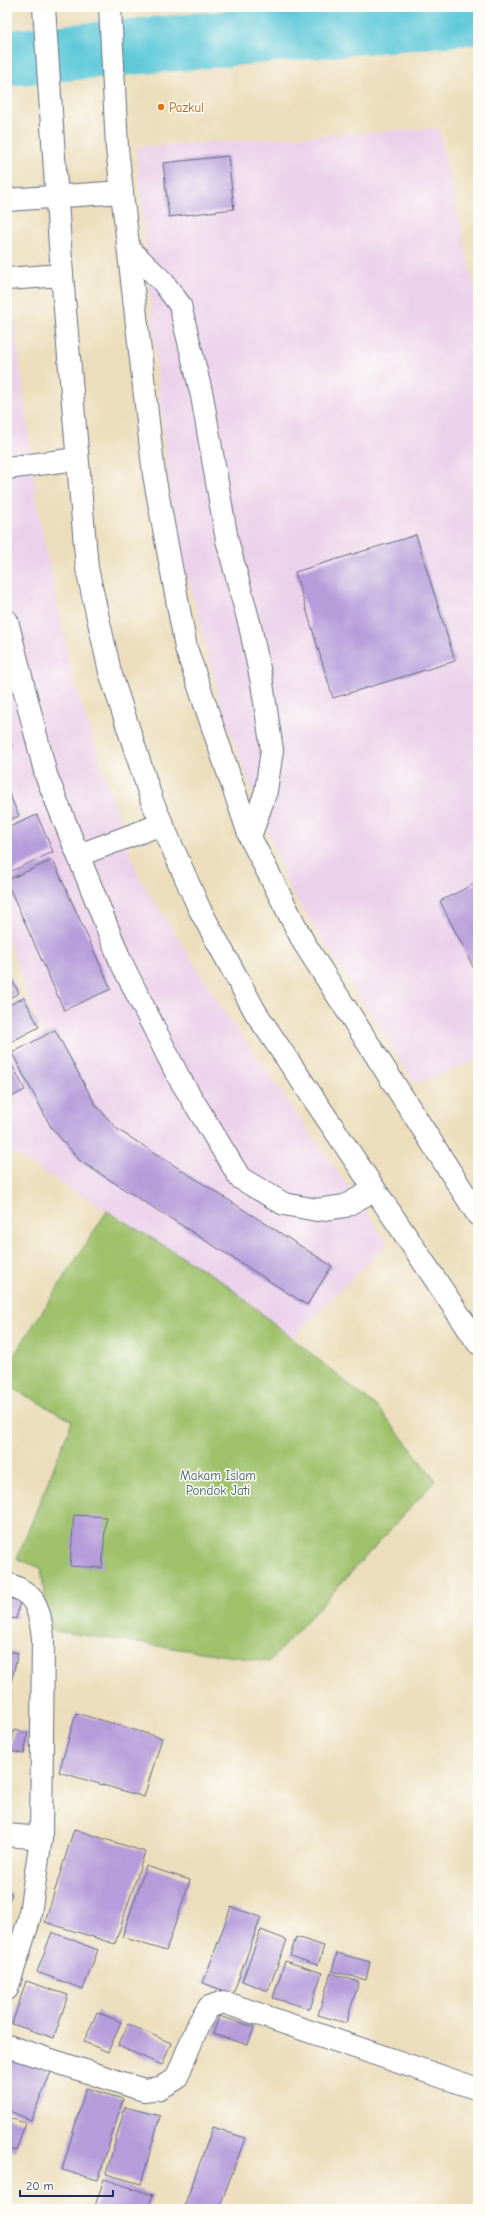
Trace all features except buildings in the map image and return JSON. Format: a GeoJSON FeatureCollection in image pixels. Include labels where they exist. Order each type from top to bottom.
{"type":"FeatureCollection","features":[{"type":"Feature","properties":{"kind":"street"},"geometry":{"type":"LineString","coordinates":[[110,10],[117,148],[154,475],[186,648],[250,837],[304,944],[478,1215]]}},
{"type":"Feature","properties":{"kind":"street"},"geometry":{"type":"LineString","coordinates":[[45,11],[56,196],[87,568],[110,672],[152,801],[199,908],[256,1013],[478,1343]]}},
{"type":"Feature","properties":{"kind":"street"},"geometry":{"type":"LineString","coordinates":[[7,200],[122,192]]}},
{"type":"Feature","properties":{"kind":"street"},"geometry":{"type":"LineString","coordinates":[[129,249],[163,282],[180,305],[202,396],[227,540],[252,633],[272,750],[266,791],[250,837]]}},
{"type":"Feature","properties":{"kind":"street"},"geometry":{"type":"LineString","coordinates":[[7,279],[62,275]]}},
{"type":"Feature","properties":{"kind":"street"},"geometry":{"type":"LineString","coordinates":[[7,468],[77,459]]}},
{"type":"Feature","properties":{"kind":"street"},"geometry":{"type":"LineString","coordinates":[[7,621],[46,774],[121,962],[178,1076],[240,1178],[284,1204],[317,1210],[345,1206],[374,1190]]}},
{"type":"Feature","properties":{"kind":"street"},"geometry":{"type":"LineString","coordinates":[[79,855],[162,824]]}},
{"type":"Feature","properties":{"kind":"street"},"geometry":{"type":"LineString","coordinates":[[7,1584],[17,1587],[33,1598],[39,1613],[43,1637],[41,1838],[29,1920],[7,1989]]}},
{"type":"Feature","properties":{"kind":"street"},"geometry":{"type":"LineString","coordinates":[[7,1835],[41,1838]]}},
{"type":"Feature","properties":{"kind":"street"},"geometry":{"type":"LineString","coordinates":[[7,2046],[144,2090],[160,2088],[176,2079],[199,2023],[209,2007],[223,2002],[478,2089]]}},
{"type":"Feature","properties":{"kind":"shaded area"},"geometry":{"type":"Polygon","coordinates":[[[439,128],[478,303],[478,1060],[415,1084],[289,888],[223,713],[171,512],[136,147],[439,128]]]}},
{"type":"Feature","properties":{"kind":"shaded area"},"geometry":{"type":"Polygon","coordinates":[[[7,297],[12,297],[38,510],[73,678],[138,875],[225,1012],[388,1243],[292,1338],[222,1281],[7,1150],[7,1051],[42,1034],[7,936],[7,297]]]}},
{"type":"Feature","properties":{"kind":"green space","name":"Makam Islam Pondok Jati"},"geometry":{"type":"Polygon","coordinates":[[[107,1211],[222,1281],[379,1409],[436,1480],[269,1662],[48,1630],[41,1568],[17,1559],[72,1421],[7,1385],[7,1366],[107,1211]]]}},
{"type":"Feature","properties":{"kind":"waterway"},"geometry":{"type":"LineString","coordinates":[[7,58],[478,16]]}},
{"type":"Feature","properties":{"kind":"place","name":"Pazkul"},"geometry":{"type":"Point","coordinates":[161,107]}}]}
